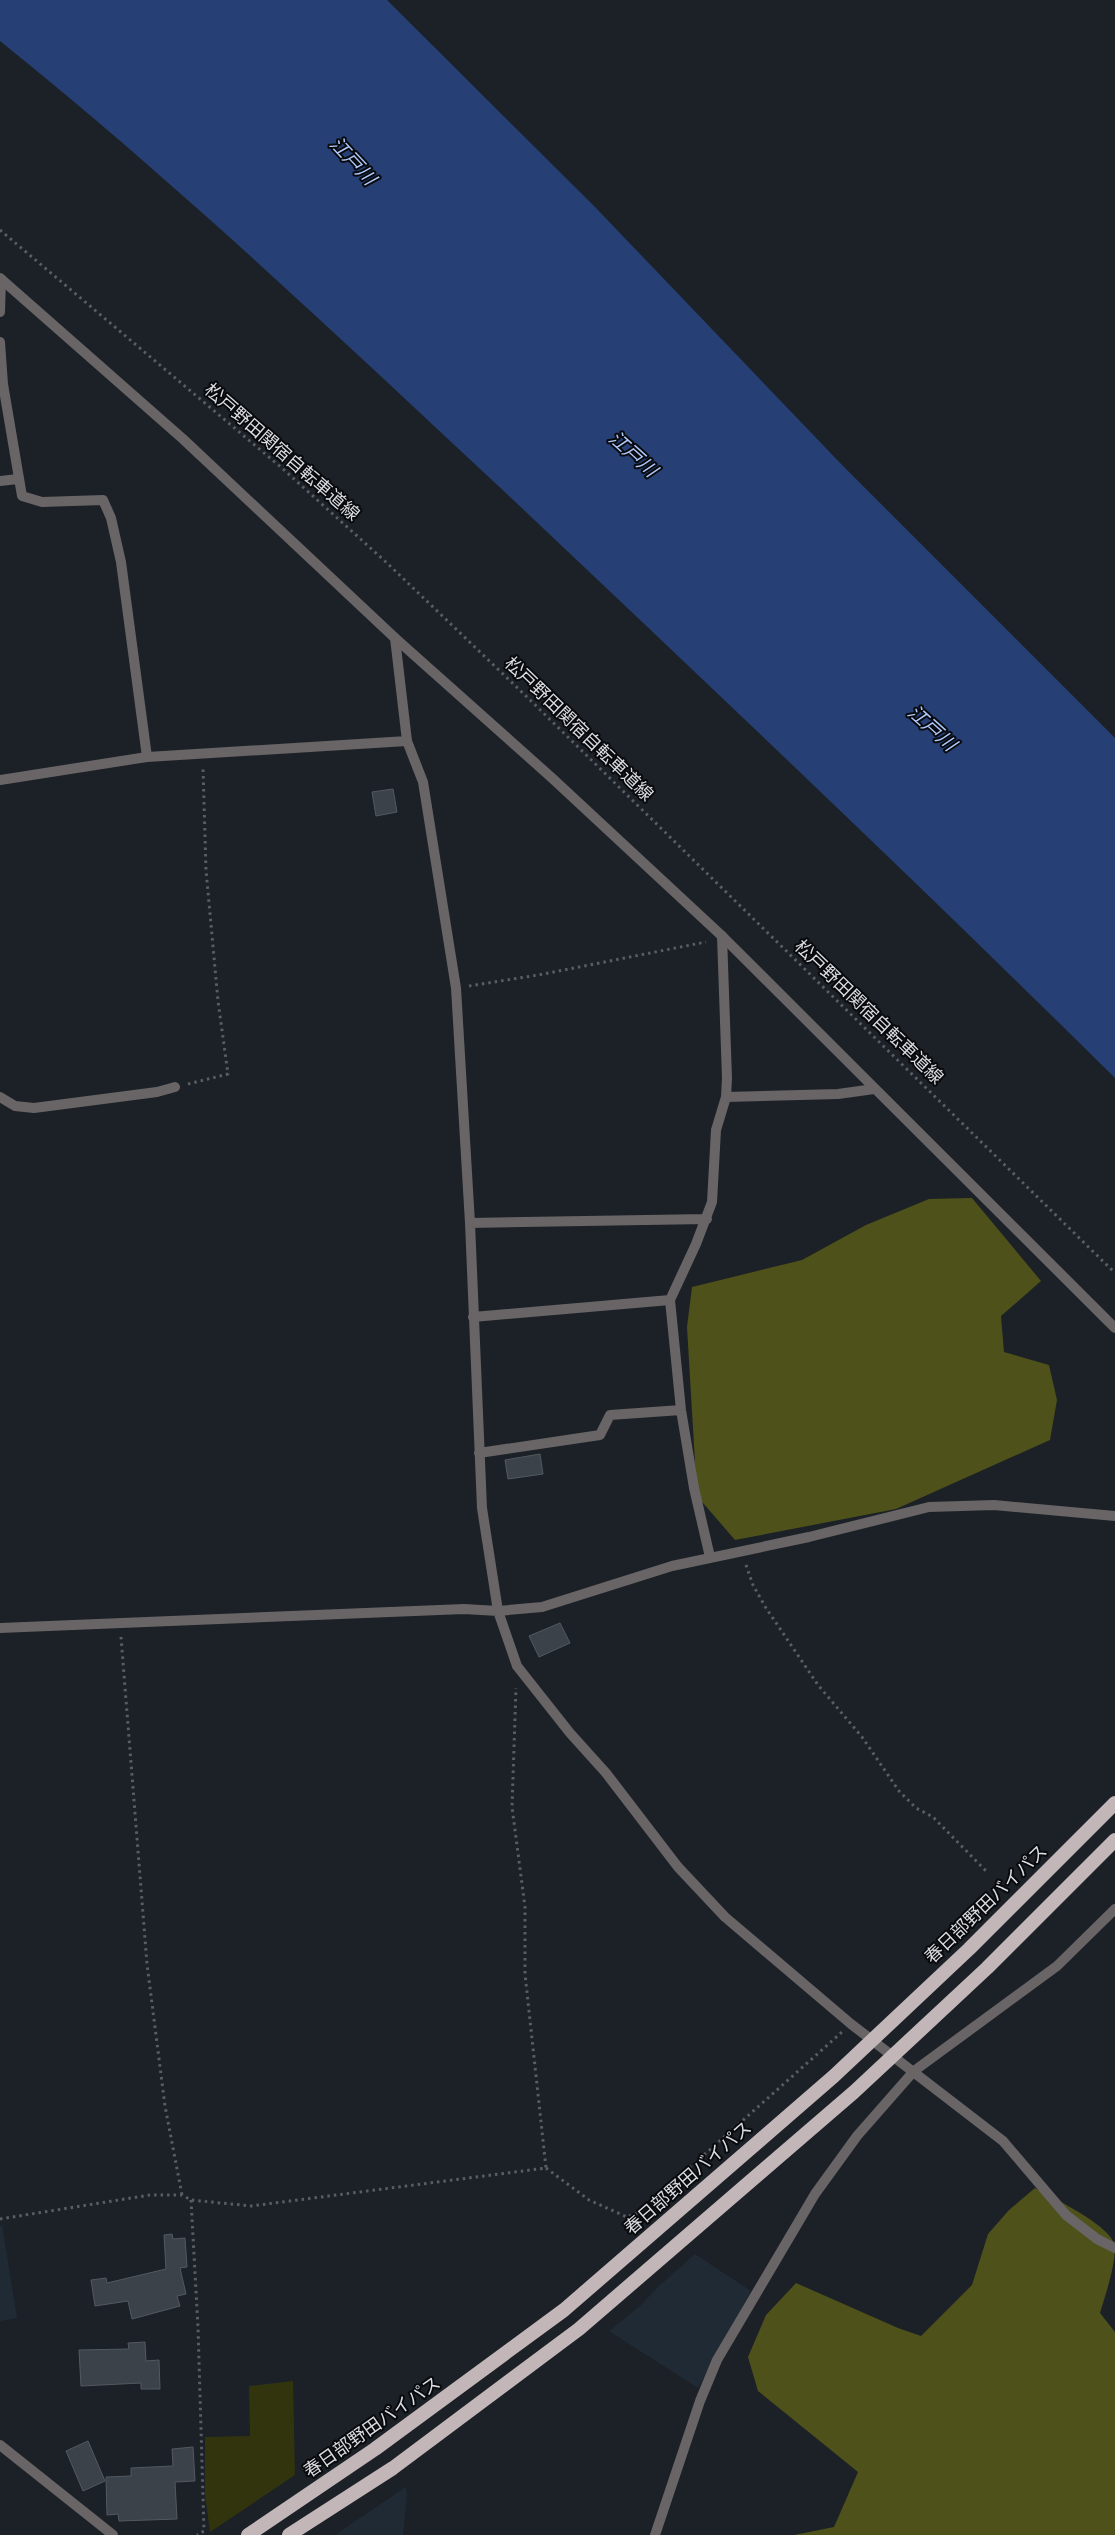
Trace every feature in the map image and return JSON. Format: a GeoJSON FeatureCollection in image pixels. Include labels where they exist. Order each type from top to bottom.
{"type":"FeatureCollection","features":[{"type":"Feature","properties":{"kind":"highway","name":"春日部野田バイパス"},"geometry":{"type":"LineString","coordinates":[[248,2535],[375,2449],[564,2310],[834,2076],[969,1949],[1115,1803]]}},
{"type":"Feature","properties":{"kind":"highway"},"geometry":{"type":"LineString","coordinates":[[289,2535],[393,2468],[579,2329],[854,2092],[987,1968],[1115,1840]]}},
{"type":"Feature","properties":{"kind":"street"},"geometry":{"type":"LineString","coordinates":[[0,312],[1,279]]}},
{"type":"Feature","properties":{"kind":"street"},"geometry":{"type":"LineString","coordinates":[[1,279],[183,439],[396,638],[552,778],[722,937],[1115,1328]]}},
{"type":"Feature","properties":{"kind":"street"},"geometry":{"type":"LineString","coordinates":[[0,342],[3,384],[22,496],[42,502],[103,500],[111,518],[121,562],[147,757]]}},
{"type":"Feature","properties":{"kind":"street"},"geometry":{"type":"LineString","coordinates":[[0,481],[18,479]]}},
{"type":"Feature","properties":{"kind":"street"},"geometry":{"type":"LineString","coordinates":[[396,638],[407,741],[423,782],[456,988],[470,1222],[482,1508],[498,1611],[517,1666],[570,1733],[606,1773],[678,1867],[725,1918],[851,2024],[1003,2141],[1066,2214],[1097,2239],[1115,2248]]}},
{"type":"Feature","properties":{"kind":"street"},"geometry":{"type":"LineString","coordinates":[[0,780],[147,757],[407,741]]}},
{"type":"Feature","properties":{"kind":"street"},"geometry":{"type":"LineString","coordinates":[[710,1557],[694,1488],[681,1410],[670,1300],[712,1202],[716,1130],[726,1097],[727,1078],[722,937]]}},
{"type":"Feature","properties":{"kind":"street"},"geometry":{"type":"LineString","coordinates":[[0,1097],[15,1106],[34,1108],[158,1092],[175,1087]]}},
{"type":"Feature","properties":{"kind":"street"},"geometry":{"type":"LineString","coordinates":[[726,1097],[838,1094],[874,1089]]}},
{"type":"Feature","properties":{"kind":"street"},"geometry":{"type":"LineString","coordinates":[[470,1222],[706,1219]]}},
{"type":"Feature","properties":{"kind":"street"},"geometry":{"type":"LineString","coordinates":[[474,1317],[670,1300]]}},
{"type":"Feature","properties":{"kind":"street"},"geometry":{"type":"LineString","coordinates":[[480,1453],[600,1435],[610,1415],[681,1410]]}},
{"type":"Feature","properties":{"kind":"street"},"geometry":{"type":"LineString","coordinates":[[0,1628],[464,1609],[498,1611],[542,1607],[626,1579],[710,1557],[809,1537],[929,1507],[994,1504],[1115,1516]]}},
{"type":"Feature","properties":{"kind":"street"},"geometry":{"type":"LineString","coordinates":[[655,2535],[700,2400],[716,2360],[815,2194],[863,2129],[914,2071],[1057,1966],[1115,1909]]}},
{"type":"Feature","properties":{"kind":"street"},"geometry":{"type":"LineString","coordinates":[[0,2445],[113,2535]]}},
{"type":"Feature","properties":{"kind":"path","name":"松戸野田関宿自転車道線"},"geometry":{"type":"LineString","coordinates":[[0,230],[283,469],[387,562],[542,711],[1115,1273]]}},
{"type":"Feature","properties":{"kind":"path"},"geometry":{"type":"LineString","coordinates":[[175,1087],[228,1074],[218,1001],[206,870],[202,755]]}},
{"type":"Feature","properties":{"kind":"path"},"geometry":{"type":"LineString","coordinates":[[456,988],[538,975],[722,937]]}},
{"type":"Feature","properties":{"kind":"path"},"geometry":{"type":"LineString","coordinates":[[741,1550],[753,1585],[766,1608],[818,1685],[862,1737],[899,1790],[916,1808],[933,1817],[986,1872]]}},
{"type":"Feature","properties":{"kind":"path"},"geometry":{"type":"LineString","coordinates":[[120,1623],[147,1964],[166,2106],[182,2195]]}},
{"type":"Feature","properties":{"kind":"path"},"geometry":{"type":"LineString","coordinates":[[517,1666],[512,1807],[525,1906],[525,1974],[546,2168]]}},
{"type":"Feature","properties":{"kind":"path"},"geometry":{"type":"LineString","coordinates":[[0,2219],[150,2195],[182,2195],[192,2200],[251,2206],[546,2168],[589,2200],[627,2217],[640,2212],[851,2024]]}},
{"type":"Feature","properties":{"kind":"path"},"geometry":{"type":"LineString","coordinates":[[192,2200],[204,2531],[198,2535]]}},
{"type":"Feature","properties":{"kind":"shaded area"},"geometry":{"type":"Polygon","coordinates":[[[2,2225],[17,2318],[0,2321],[0,2226],[2,2225]]]}},
{"type":"Feature","properties":{"kind":"shaded area"},"geometry":{"type":"Polygon","coordinates":[[[695,2254],[751,2291],[698,2388],[609,2331],[641,2305],[695,2254]]]}},
{"type":"Feature","properties":{"kind":"shaded area"},"geometry":{"type":"Polygon","coordinates":[[[406,2487],[403,2535],[335,2535],[406,2487]]]}},
{"type":"Feature","properties":{"kind":"green space"},"geometry":{"type":"Polygon","coordinates":[[[972,1198],[1041,1281],[1001,1316],[1004,1352],[1049,1365],[1057,1400],[1050,1440],[896,1509],[735,1540],[697,1496],[687,1327],[692,1287],[802,1260],[866,1225],[929,1199],[972,1198]]]}},
{"type":"Feature","properties":{"kind":"green space"},"geometry":{"type":"Polygon","coordinates":[[[1035,2188],[1093,2221],[1111,2238],[1115,2246],[1112,2271],[1100,2313],[1115,2332],[1115,2535],[794,2535],[834,2527],[858,2472],[758,2391],[748,2357],[766,2315],[796,2283],[898,2328],[921,2336],[972,2285],[988,2234],[1009,2210],[1035,2188]]]}},
{"type":"Feature","properties":{"kind":"green space"},"geometry":{"type":"Polygon","coordinates":[[[293,2381],[295,2475],[210,2532],[205,2494],[205,2437],[250,2436],[249,2386],[293,2381]]]}},
{"type":"Feature","properties":{"kind":"water","name":"江戸川"},"geometry":{"type":"Polygon","coordinates":[[[0,0],[387,0],[595,207],[844,467],[1115,738],[1115,1078],[813,785],[508,495],[195,206],[0,41],[0,0]]]}},
{"type":"Feature","properties":{"kind":"building"},"geometry":{"type":"Polygon","coordinates":[[[393,789],[397,812],[376,816],[372,792],[393,789]]]}},
{"type":"Feature","properties":{"kind":"building"},"geometry":{"type":"Polygon","coordinates":[[[540,1454],[543,1474],[508,1479],[505,1460],[540,1454]]]}},
{"type":"Feature","properties":{"kind":"building"},"geometry":{"type":"Polygon","coordinates":[[[560,1623],[570,1643],[539,1657],[529,1636],[560,1623]]]}},
{"type":"Feature","properties":{"kind":"building"},"geometry":{"type":"Polygon","coordinates":[[[172,2234],[173,2239],[185,2238],[187,2267],[180,2268],[186,2294],[177,2296],[180,2306],[132,2319],[128,2301],[95,2306],[91,2280],[106,2278],[107,2283],[166,2269],[164,2235],[172,2234]]]}},
{"type":"Feature","properties":{"kind":"building"},"geometry":{"type":"Polygon","coordinates":[[[145,2342],[146,2361],[159,2360],[160,2389],[141,2389],[141,2383],[81,2386],[79,2350],[129,2349],[128,2343],[145,2342]]]}},
{"type":"Feature","properties":{"kind":"building"},"geometry":{"type":"Polygon","coordinates":[[[88,2441],[105,2481],[83,2491],[66,2451],[88,2441]]]}},
{"type":"Feature","properties":{"kind":"building"},"geometry":{"type":"Polygon","coordinates":[[[193,2447],[195,2481],[175,2482],[177,2519],[119,2521],[118,2514],[107,2515],[106,2477],[131,2476],[131,2468],[173,2466],[172,2449],[193,2447]]]}}]}
